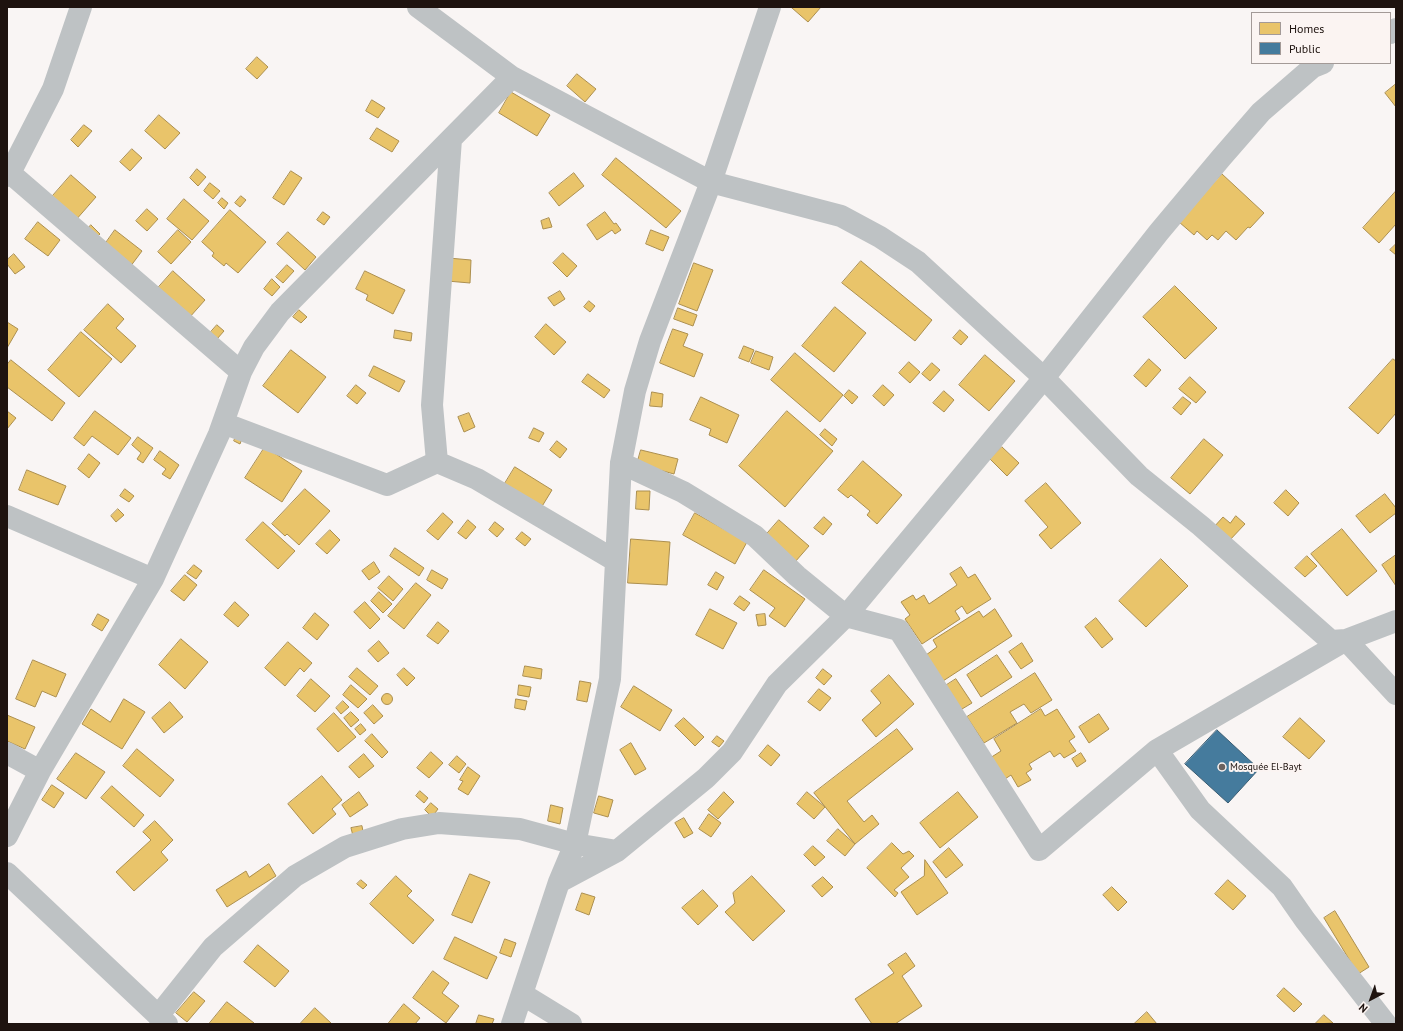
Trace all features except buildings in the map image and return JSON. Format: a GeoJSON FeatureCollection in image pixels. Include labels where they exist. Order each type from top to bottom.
{"type":"FeatureCollection","features":[{"type":"Feature","properties":{"kind":"street"},"geometry":{"type":"LineString","coordinates":[[81,7],[53,90],[9,174],[241,372]]}},
{"type":"Feature","properties":{"kind":"street"},"geometry":{"type":"LineString","coordinates":[[418,7],[512,76],[710,182],[841,216],[880,237],[918,262],[1044,378],[1139,476],[1201,526],[1331,641],[1346,640]]}},
{"type":"Feature","properties":{"kind":"street"},"geometry":{"type":"LineString","coordinates":[[512,1024],[559,882],[575,844],[610,679],[621,463],[635,391],[650,341],[710,182],[770,7]]}},
{"type":"Feature","properties":{"kind":"street"},"geometry":{"type":"LineString","coordinates":[[559,882],[616,851],[655,821],[706,778],[732,752],[777,684],[846,616],[1044,378],[1159,232],[1261,112],[1313,67],[1320,64]]}},
{"type":"Feature","properties":{"kind":"street"},"geometry":{"type":"LineString","coordinates":[[7,836],[40,771],[154,580],[223,423],[241,372],[254,347],[280,312],[512,76]]}},
{"type":"Feature","properties":{"kind":"street"},"geometry":{"type":"LineString","coordinates":[[437,462],[432,405],[450,139]]}},
{"type":"Feature","properties":{"kind":"street"},"geometry":{"type":"LineString","coordinates":[[223,423],[387,485],[437,462],[477,479],[616,561]]}},
{"type":"Feature","properties":{"kind":"street"},"geometry":{"type":"LineString","coordinates":[[621,463],[683,492],[755,536],[797,576],[846,616],[899,630],[1039,850],[1157,750],[1346,640],[1382,625],[1396,621]]}},
{"type":"Feature","properties":{"kind":"street"},"geometry":{"type":"LineString","coordinates":[[7,516],[154,580]]}},
{"type":"Feature","properties":{"kind":"street"},"geometry":{"type":"LineString","coordinates":[[1346,640],[1396,694]]}},
{"type":"Feature","properties":{"kind":"street"},"geometry":{"type":"LineString","coordinates":[[1157,750],[1200,810],[1282,887],[1305,920],[1386,1024]]}},
{"type":"Feature","properties":{"kind":"street"},"geometry":{"type":"LineString","coordinates":[[7,753],[40,771]]}},
{"type":"Feature","properties":{"kind":"street"},"geometry":{"type":"LineString","coordinates":[[7,872],[163,1020],[212,947],[295,876],[345,847],[402,829],[440,823],[520,829],[575,844],[616,851]]}},
{"type":"Feature","properties":{"kind":"street"},"geometry":{"type":"LineString","coordinates":[[522,994],[572,1024]]}},
{"type":"Feature","properties":{"kind":"place","name":"Mosquée El-Bayt"},"geometry":{"type":"Point","coordinates":[1222,767]}}]}
